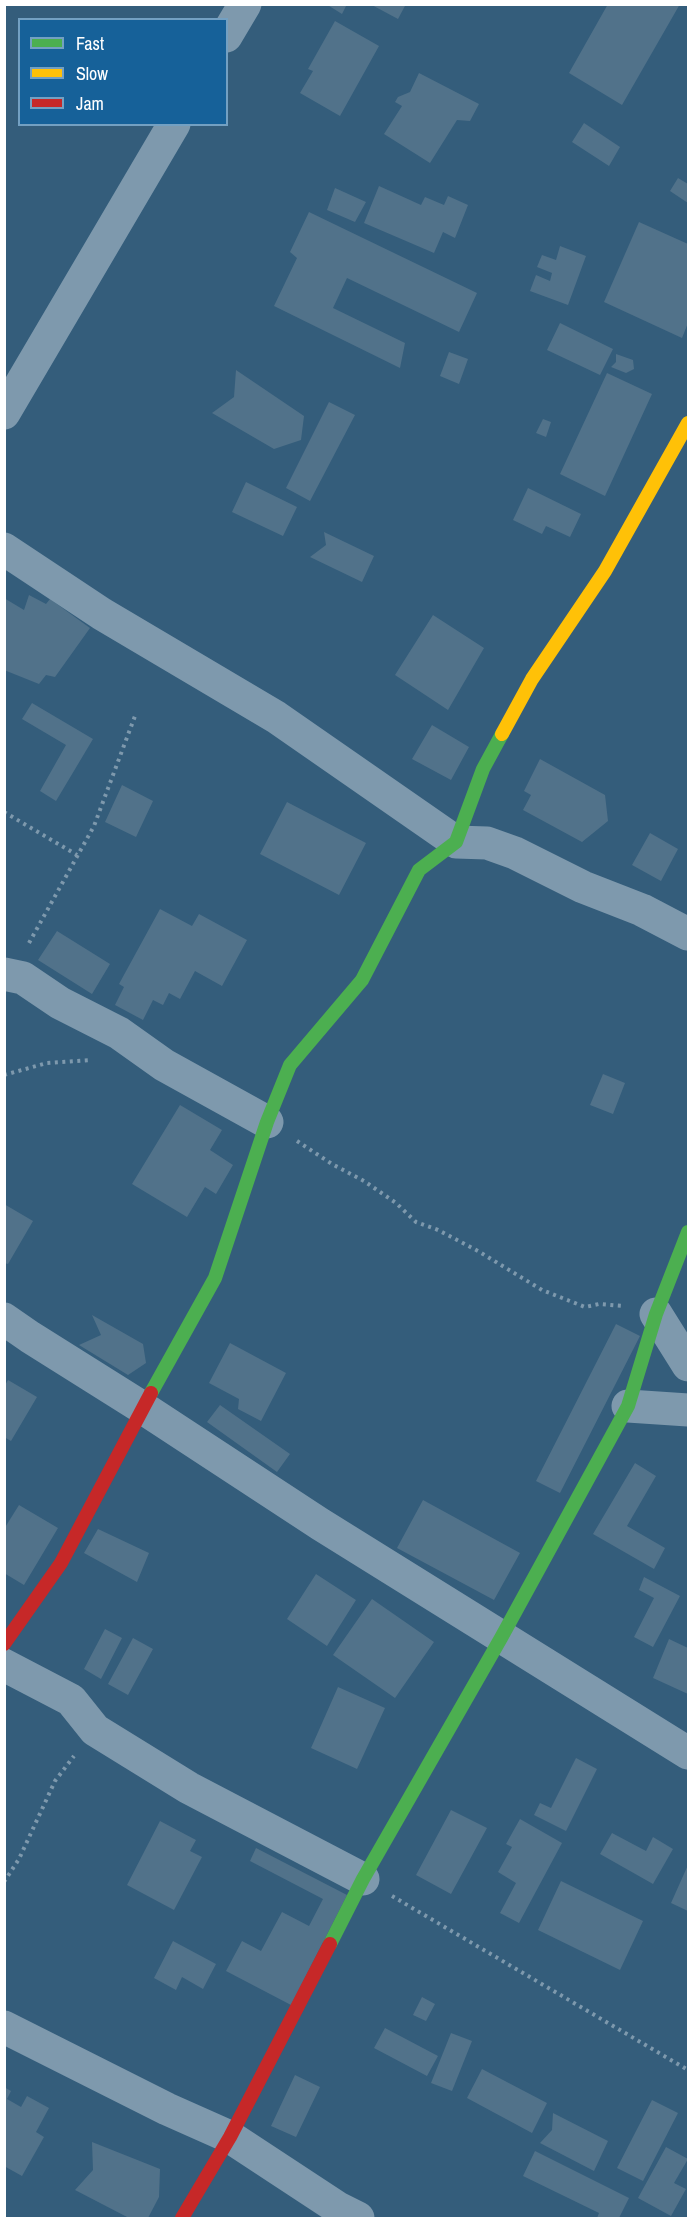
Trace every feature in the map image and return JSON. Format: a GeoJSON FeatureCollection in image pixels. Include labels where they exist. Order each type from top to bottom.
{"type":"FeatureCollection","features":[{"type":"Feature","properties":{"kind":"street"},"geometry":{"type":"LineString","coordinates":[[228,33],[245,4]]}},
{"type":"Feature","properties":{"kind":"street"},"geometry":{"type":"LineString","coordinates":[[4,412],[173,126]]}},
{"type":"Feature","properties":{"kind":"street"},"geometry":{"type":"LineString","coordinates":[[4,1644],[61,1563],[215,1278],[267,1122],[290,1065],[362,980],[419,870],[456,842],[483,769],[532,679],[605,571],[688,423]]}},
{"type":"Feature","properties":{"kind":"street"},"geometry":{"type":"LineString","coordinates":[[4,549],[102,614],[276,717],[456,842],[487,843],[515,853],[583,887],[642,910],[688,934]]}},
{"type":"Feature","properties":{"kind":"street"},"geometry":{"type":"LineString","coordinates":[[14,976],[60,1003],[120,1033],[164,1065],[267,1122]]}},
{"type":"Feature","properties":{"kind":"street"},"geometry":{"type":"LineString","coordinates":[[182,2218],[230,2137],[363,1879],[501,1638],[628,1406],[656,1314],[688,1232]]}},
{"type":"Feature","properties":{"kind":"street"},"geometry":{"type":"LineString","coordinates":[[656,1314],[688,1365]]}},
{"type":"Feature","properties":{"kind":"street"},"geometry":{"type":"LineString","coordinates":[[4,1319],[320,1524],[688,1753]]}},
{"type":"Feature","properties":{"kind":"street"},"geometry":{"type":"LineString","coordinates":[[628,1406],[688,1410]]}},
{"type":"Feature","properties":{"kind":"street"},"geometry":{"type":"LineString","coordinates":[[4,1665],[71,1700],[95,1730],[189,1788],[363,1879]]}},
{"type":"Feature","properties":{"kind":"street"},"geometry":{"type":"LineString","coordinates":[[4,2027],[167,2109],[230,2137],[338,2208],[358,2218]]}},
{"type":"Feature","properties":{"kind":"path"},"geometry":{"type":"LineString","coordinates":[[14,976],[25,950],[94,826],[135,716]]}},
{"type":"Feature","properties":{"kind":"path"},"geometry":{"type":"LineString","coordinates":[[4,812],[77,855]]}},
{"type":"Feature","properties":{"kind":"path"},"geometry":{"type":"LineString","coordinates":[[4,1075],[46,1063],[96,1060]]}},
{"type":"Feature","properties":{"kind":"path"},"geometry":{"type":"LineString","coordinates":[[267,1122],[332,1164],[364,1181],[396,1203],[416,1222],[438,1230],[478,1251],[542,1290],[585,1307],[599,1304],[628,1306],[656,1314]]}},
{"type":"Feature","properties":{"kind":"path"},"geometry":{"type":"LineString","coordinates":[[4,1882],[19,1858],[55,1781],[95,1730]]}},
{"type":"Feature","properties":{"kind":"path"},"geometry":{"type":"LineString","coordinates":[[363,1879],[688,2070]]}},
{"type":"Feature","properties":{"kind":"building"},"geometry":{"type":"Polygon","coordinates":[[[326,4],[347,4],[342,14],[326,4]]]}},
{"type":"Feature","properties":{"kind":"building"},"geometry":{"type":"Polygon","coordinates":[[[370,4],[406,4],[398,19],[370,4]]]}},
{"type":"Feature","properties":{"kind":"building"},"geometry":{"type":"Polygon","coordinates":[[[608,4],[680,4],[622,105],[569,73],[608,4]]]}},
{"type":"Feature","properties":{"kind":"building"},"geometry":{"type":"Polygon","coordinates":[[[335,21],[379,46],[340,116],[300,93],[313,71],[308,69],[335,21]]]}},
{"type":"Feature","properties":{"kind":"building"},"geometry":{"type":"Polygon","coordinates":[[[419,73],[479,104],[470,121],[457,120],[430,163],[384,134],[402,106],[395,102],[398,97],[410,92],[419,73]]]}},
{"type":"Feature","properties":{"kind":"building"},"geometry":{"type":"Polygon","coordinates":[[[584,123],[620,147],[609,166],[572,142],[584,123]]]}},
{"type":"Feature","properties":{"kind":"building"},"geometry":{"type":"Polygon","coordinates":[[[678,178],[688,184],[688,203],[670,191],[678,178]]]}},
{"type":"Feature","properties":{"kind":"building"},"geometry":{"type":"Polygon","coordinates":[[[379,186],[421,205],[425,197],[444,205],[448,196],[468,205],[455,238],[443,232],[434,253],[364,223],[379,186]]]}},
{"type":"Feature","properties":{"kind":"building"},"geometry":{"type":"Polygon","coordinates":[[[335,188],[366,202],[355,222],[327,210],[335,188]]]}},
{"type":"Feature","properties":{"kind":"building"},"geometry":{"type":"Polygon","coordinates":[[[309,212],[477,293],[459,332],[347,278],[333,308],[405,343],[400,368],[274,306],[297,258],[290,252],[309,212]]]}},
{"type":"Feature","properties":{"kind":"building"},"geometry":{"type":"Polygon","coordinates":[[[639,222],[688,244],[688,323],[682,338],[604,302],[639,222]]]}},
{"type":"Feature","properties":{"kind":"building"},"geometry":{"type":"Polygon","coordinates":[[[560,246],[586,256],[568,305],[530,291],[536,275],[550,281],[552,273],[537,267],[542,255],[556,260],[560,246]]]}},
{"type":"Feature","properties":{"kind":"building"},"geometry":{"type":"Polygon","coordinates":[[[560,323],[613,349],[600,375],[547,350],[560,323]]]}},
{"type":"Feature","properties":{"kind":"building"},"geometry":{"type":"Polygon","coordinates":[[[449,352],[468,359],[459,384],[440,376],[449,352]]]}},
{"type":"Feature","properties":{"kind":"building"},"geometry":{"type":"Polygon","coordinates":[[[616,354],[633,360],[634,369],[626,373],[611,367],[616,362],[616,354]]]}},
{"type":"Feature","properties":{"kind":"building"},"geometry":{"type":"Polygon","coordinates":[[[236,370],[304,416],[301,440],[274,449],[212,413],[234,397],[236,370]]]}},
{"type":"Feature","properties":{"kind":"building"},"geometry":{"type":"Polygon","coordinates":[[[607,373],[652,394],[605,496],[560,474],[607,373]]]}},
{"type":"Feature","properties":{"kind":"building"},"geometry":{"type":"Polygon","coordinates":[[[329,402],[355,415],[310,501],[286,488],[329,402]]]}},
{"type":"Feature","properties":{"kind":"building"},"geometry":{"type":"Polygon","coordinates":[[[543,419],[551,422],[546,437],[536,433],[543,419]]]}},
{"type":"Feature","properties":{"kind":"building"},"geometry":{"type":"Polygon","coordinates":[[[246,482],[297,507],[283,536],[232,512],[246,482]]]}},
{"type":"Feature","properties":{"kind":"building"},"geometry":{"type":"Polygon","coordinates":[[[528,488],[581,514],[570,537],[546,526],[542,534],[513,520],[528,488]]]}},
{"type":"Feature","properties":{"kind":"building"},"geometry":{"type":"Polygon","coordinates":[[[324,532],[374,556],[362,582],[310,557],[326,545],[324,532]]]}},
{"type":"Feature","properties":{"kind":"building"},"geometry":{"type":"Polygon","coordinates":[[[29,595],[46,604],[50,599],[90,628],[55,677],[46,675],[39,684],[4,670],[4,598],[24,610],[29,595]]]}},
{"type":"Feature","properties":{"kind":"building"},"geometry":{"type":"Polygon","coordinates":[[[433,615],[484,648],[448,710],[395,675],[433,615]]]}},
{"type":"Feature","properties":{"kind":"building"},"geometry":{"type":"Polygon","coordinates":[[[32,703],[93,739],[56,801],[40,791],[66,745],[22,719],[32,703]]]}},
{"type":"Feature","properties":{"kind":"building"},"geometry":{"type":"Polygon","coordinates":[[[432,725],[469,747],[451,780],[412,759],[432,725]]]}},
{"type":"Feature","properties":{"kind":"building"},"geometry":{"type":"Polygon","coordinates":[[[540,759],[605,795],[608,821],[582,842],[523,810],[531,795],[524,791],[540,759]]]}},
{"type":"Feature","properties":{"kind":"building"},"geometry":{"type":"Polygon","coordinates":[[[122,785],[153,801],[136,837],[105,822],[122,785]]]}},
{"type":"Feature","properties":{"kind":"building"},"geometry":{"type":"Polygon","coordinates":[[[287,802],[366,843],[339,895],[260,854],[287,802]]]}},
{"type":"Feature","properties":{"kind":"building"},"geometry":{"type":"Polygon","coordinates":[[[650,833],[678,849],[661,881],[632,865],[650,833]]]}},
{"type":"Feature","properties":{"kind":"building"},"geometry":{"type":"Polygon","coordinates":[[[160,909],[192,926],[199,914],[247,940],[222,986],[195,971],[180,999],[169,993],[163,1005],[153,1000],[143,1020],[115,1005],[124,987],[119,984],[160,909]]]}},
{"type":"Feature","properties":{"kind":"building"},"geometry":{"type":"Polygon","coordinates":[[[57,931],[110,964],[92,994],[38,960],[57,931]]]}},
{"type":"Feature","properties":{"kind":"building"},"geometry":{"type":"Polygon","coordinates":[[[603,1074],[625,1083],[613,1114],[590,1105],[603,1074]]]}},
{"type":"Feature","properties":{"kind":"building"},"geometry":{"type":"Polygon","coordinates":[[[180,1105],[222,1130],[210,1150],[233,1165],[216,1194],[205,1187],[187,1217],[132,1184],[180,1105]]]}},
{"type":"Feature","properties":{"kind":"building"},"geometry":{"type":"Polygon","coordinates":[[[4,1204],[33,1221],[8,1264],[4,1263],[4,1204]]]}},
{"type":"Feature","properties":{"kind":"building"},"geometry":{"type":"Polygon","coordinates":[[[92,1315],[143,1344],[146,1363],[128,1375],[79,1345],[101,1335],[92,1315]]]}},
{"type":"Feature","properties":{"kind":"building"},"geometry":{"type":"Polygon","coordinates":[[[616,1324],[640,1336],[560,1493],[536,1481],[616,1324]]]}},
{"type":"Feature","properties":{"kind":"building"},"geometry":{"type":"Polygon","coordinates":[[[230,1343],[286,1373],[261,1421],[238,1409],[239,1399],[209,1383],[230,1343]]]}},
{"type":"Feature","properties":{"kind":"building"},"geometry":{"type":"Polygon","coordinates":[[[8,1380],[37,1397],[11,1441],[4,1437],[4,1387],[8,1380]]]}},
{"type":"Feature","properties":{"kind":"building"},"geometry":{"type":"Polygon","coordinates":[[[220,1405],[290,1454],[277,1472],[207,1422],[220,1405]]]}},
{"type":"Feature","properties":{"kind":"building"},"geometry":{"type":"Polygon","coordinates":[[[635,1463],[656,1476],[627,1526],[665,1548],[654,1569],[593,1534],[635,1463]]]}},
{"type":"Feature","properties":{"kind":"building"},"geometry":{"type":"Polygon","coordinates":[[[423,1500],[520,1553],[494,1600],[397,1548],[423,1500]]]}},
{"type":"Feature","properties":{"kind":"building"},"geometry":{"type":"Polygon","coordinates":[[[19,1505],[58,1528],[24,1585],[4,1573],[4,1529],[19,1505]]]}},
{"type":"Feature","properties":{"kind":"building"},"geometry":{"type":"Polygon","coordinates":[[[98,1529],[149,1553],[137,1582],[84,1553],[98,1529]]]}},
{"type":"Feature","properties":{"kind":"building"},"geometry":{"type":"Polygon","coordinates":[[[316,1574],[356,1600],[327,1646],[287,1619],[316,1574]]]}},
{"type":"Feature","properties":{"kind":"building"},"geometry":{"type":"Polygon","coordinates":[[[644,1577],[680,1596],[653,1647],[634,1637],[654,1598],[639,1590],[644,1577]]]}},
{"type":"Feature","properties":{"kind":"building"},"geometry":{"type":"Polygon","coordinates":[[[372,1599],[434,1642],[395,1698],[333,1655],[372,1599]]]}},
{"type":"Feature","properties":{"kind":"building"},"geometry":{"type":"Polygon","coordinates":[[[105,1629],[122,1638],[101,1679],[84,1669],[105,1629]]]}},
{"type":"Feature","properties":{"kind":"building"},"geometry":{"type":"Polygon","coordinates":[[[133,1638],[153,1649],[128,1695],[108,1684],[133,1638]]]}},
{"type":"Feature","properties":{"kind":"building"},"geometry":{"type":"Polygon","coordinates":[[[669,1639],[688,1648],[688,1694],[653,1678],[669,1639]]]}},
{"type":"Feature","properties":{"kind":"building"},"geometry":{"type":"Polygon","coordinates":[[[338,1687],[385,1708],[357,1769],[311,1748],[338,1687]]]}},
{"type":"Feature","properties":{"kind":"building"},"geometry":{"type":"Polygon","coordinates":[[[576,1758],[597,1769],[566,1831],[534,1815],[540,1803],[551,1808],[576,1758]]]}},
{"type":"Feature","properties":{"kind":"building"},"geometry":{"type":"Polygon","coordinates":[[[451,1810],[487,1828],[451,1894],[416,1875],[451,1810]]]}},
{"type":"Feature","properties":{"kind":"building"},"geometry":{"type":"Polygon","coordinates":[[[520,1819],[562,1843],[519,1923],[500,1913],[516,1883],[498,1872],[512,1847],[506,1844],[520,1819]]]}},
{"type":"Feature","properties":{"kind":"building"},"geometry":{"type":"Polygon","coordinates":[[[160,1821],[196,1840],[190,1851],[202,1857],[174,1910],[127,1885],[160,1821]]]}},
{"type":"Feature","properties":{"kind":"building"},"geometry":{"type":"Polygon","coordinates":[[[612,1833],[646,1851],[653,1837],[673,1849],[653,1884],[600,1854],[612,1833]]]}},
{"type":"Feature","properties":{"kind":"building"},"geometry":{"type":"Polygon","coordinates":[[[256,1848],[347,1895],[291,2005],[226,1971],[242,1941],[261,1951],[282,1912],[309,1926],[323,1899],[250,1861],[256,1848]]]}},
{"type":"Feature","properties":{"kind":"building"},"geometry":{"type":"Polygon","coordinates":[[[688,1865],[688,1911],[671,1903],[688,1865]]]}},
{"type":"Feature","properties":{"kind":"building"},"geometry":{"type":"Polygon","coordinates":[[[561,1881],[643,1921],[620,1970],[538,1930],[561,1881]]]}},
{"type":"Feature","properties":{"kind":"building"},"geometry":{"type":"Polygon","coordinates":[[[173,1941],[216,1964],[203,1989],[182,1977],[176,1990],[154,1978],[173,1941]]]}},
{"type":"Feature","properties":{"kind":"building"},"geometry":{"type":"Polygon","coordinates":[[[422,1997],[435,2004],[426,2021],[413,2015],[422,1997]]]}},
{"type":"Feature","properties":{"kind":"building"},"geometry":{"type":"Polygon","coordinates":[[[385,2028],[438,2056],[427,2076],[374,2048],[385,2028]]]}},
{"type":"Feature","properties":{"kind":"building"},"geometry":{"type":"Polygon","coordinates":[[[451,2033],[472,2041],[452,2091],[431,2083],[451,2033]]]}},
{"type":"Feature","properties":{"kind":"building"},"geometry":{"type":"Polygon","coordinates":[[[482,2069],[547,2103],[532,2133],[467,2098],[482,2069]]]}},
{"type":"Feature","properties":{"kind":"building"},"geometry":{"type":"Polygon","coordinates":[[[295,2075],[320,2087],[296,2137],[271,2126],[295,2075]]]}},
{"type":"Feature","properties":{"kind":"building"},"geometry":{"type":"Polygon","coordinates":[[[4,2087],[11,2091],[7,2099],[21,2107],[27,2096],[49,2108],[36,2132],[44,2137],[22,2176],[4,2166],[4,2087]]]}},
{"type":"Feature","properties":{"kind":"building"},"geometry":{"type":"Polygon","coordinates":[[[652,2100],[678,2113],[643,2181],[617,2168],[652,2100]]]}},
{"type":"Feature","properties":{"kind":"building"},"geometry":{"type":"Polygon","coordinates":[[[553,2113],[608,2141],[594,2171],[540,2143],[552,2130],[553,2113]]]}},
{"type":"Feature","properties":{"kind":"building"},"geometry":{"type":"Polygon","coordinates":[[[92,2142],[160,2169],[159,2197],[148,2218],[129,2218],[75,2190],[93,2170],[92,2142]]]}},
{"type":"Feature","properties":{"kind":"building"},"geometry":{"type":"Polygon","coordinates":[[[666,2147],[688,2159],[674,2183],[686,2189],[671,2216],[638,2198],[666,2147]]]}},
{"type":"Feature","properties":{"kind":"building"},"geometry":{"type":"Polygon","coordinates":[[[535,2151],[629,2198],[619,2218],[597,2218],[599,2213],[523,2176],[535,2151]]]}},
{"type":"Feature","properties":{"kind":"traffic: fast"},"geometry":{"type":"LineString","coordinates":[[151,1393],[215,1278],[267,1122],[290,1065],[362,980],[419,870],[456,842],[483,769],[502,734]]}},
{"type":"Feature","properties":{"kind":"traffic: fast"},"geometry":{"type":"LineString","coordinates":[[330,1944],[363,1879],[501,1638],[628,1406],[656,1314],[688,1232]]}},
{"type":"Feature","properties":{"kind":"traffic: slow"},"geometry":{"type":"LineString","coordinates":[[502,734],[532,679],[605,571],[688,423]]}},
{"type":"Feature","properties":{"kind":"traffic: jam"},"geometry":{"type":"LineString","coordinates":[[4,1644],[61,1563],[151,1393]]}},
{"type":"Feature","properties":{"kind":"traffic: jam"},"geometry":{"type":"LineString","coordinates":[[182,2218],[230,2137],[330,1944]]}}]}
